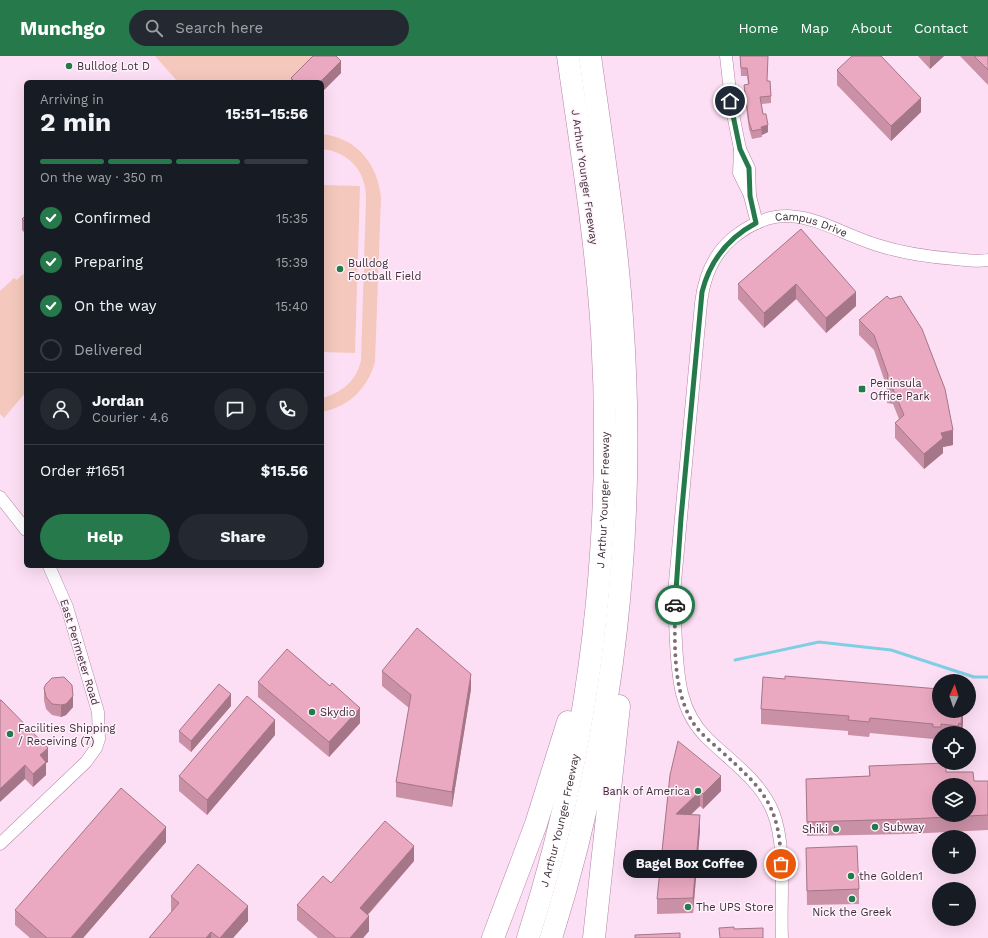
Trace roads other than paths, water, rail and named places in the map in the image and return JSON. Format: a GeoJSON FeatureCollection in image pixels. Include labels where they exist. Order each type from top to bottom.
{"type":"FeatureCollection","features":[{"type":"Feature","properties":{"kind":"highway","name":"J Arthur Younger Freeway"},"geometry":{"type":"LineString","coordinates":[[528,938],[550,863],[569,784],[584,704],[596,612],[603,525],[605,460],[603,353],[595,252],[568,56]]}},
{"type":"Feature","properties":{"kind":"highway","name":"J Arthur Younger Freeway"},"geometry":{"type":"LineString","coordinates":[[551,938],[571,869],[591,783],[604,717],[618,607],[623,540],[626,421],[622,317],[614,229],[590,56]]}},
{"type":"Feature","properties":{"kind":"highway"},"geometry":{"type":"LineString","coordinates":[[594,938],[623,664],[625,615],[623,540]]}},
{"type":"Feature","properties":{"kind":"highway"},"geometry":{"type":"LineString","coordinates":[[493,938],[528,846],[555,767],[596,612]]}},
{"type":"Feature","properties":{"kind":"highway"},"geometry":{"type":"LineString","coordinates":[[557,938],[571,869]]}},
{"type":"Feature","properties":{"kind":"street"},"geometry":{"type":"LineString","coordinates":[[726,56],[729,93],[740,149],[739,173],[750,196],[756,223]]}},
{"type":"Feature","properties":{"kind":"street","name":"Campus Drive"},"geometry":{"type":"LineString","coordinates":[[782,938],[780,843],[776,819],[760,788],[707,739],[689,714],[678,682],[675,618],[677,556],[702,292],[710,268],[721,250],[735,236],[756,223],[784,216],[810,218],[827,223],[879,246],[922,256],[984,261],[988,260]]}},
{"type":"Feature","properties":{"kind":"street"},"geometry":{"type":"LineString","coordinates":[[0,497],[24,527]]}},
{"type":"Feature","properties":{"kind":"street","name":"East Perimeter Road"},"geometry":{"type":"LineString","coordinates":[[0,844],[86,762],[96,748],[98,739],[98,712],[67,607],[50,568]]}},
{"type":"Feature","properties":{"kind":"waterway"},"geometry":{"type":"LineString","coordinates":[[735,660],[819,642],[891,650],[974,677],[988,677]]}},
{"type":"Feature","properties":{"kind":"place","name":"Bulldog Lot D"},"geometry":{"type":"Point","coordinates":[69,66]}},
{"type":"Feature","properties":{"kind":"place","name":"Bulldog Football Field"},"geometry":{"type":"Point","coordinates":[340,269]}},
{"type":"Feature","properties":{"kind":"place","name":"Peninsula Office Park"},"geometry":{"type":"Point","coordinates":[862,389]}},
{"type":"Feature","properties":{"kind":"place","name":"Skydio"},"geometry":{"type":"Point","coordinates":[312,712]}},
{"type":"Feature","properties":{"kind":"place","name":"Facilities Shipping / Receiving (7)"},"geometry":{"type":"Point","coordinates":[10,734]}},
{"type":"Feature","properties":{"kind":"place","name":"Bank of America"},"geometry":{"type":"Point","coordinates":[698,791]}},
{"type":"Feature","properties":{"kind":"place","name":"Subway"},"geometry":{"type":"Point","coordinates":[875,827]}},
{"type":"Feature","properties":{"kind":"place","name":"Shiki"},"geometry":{"type":"Point","coordinates":[836,829]}},
{"type":"Feature","properties":{"kind":"place","name":"Bagel Box Coffee"},"geometry":{"type":"Point","coordinates":[781,864]}},
{"type":"Feature","properties":{"kind":"place","name":"the Golden1"},"geometry":{"type":"Point","coordinates":[851,876]}},
{"type":"Feature","properties":{"kind":"place","name":"Nick the Greek"},"geometry":{"type":"Point","coordinates":[852,899]}},
{"type":"Feature","properties":{"kind":"place","name":"The UPS Store"},"geometry":{"type":"Point","coordinates":[688,907]}}]}
